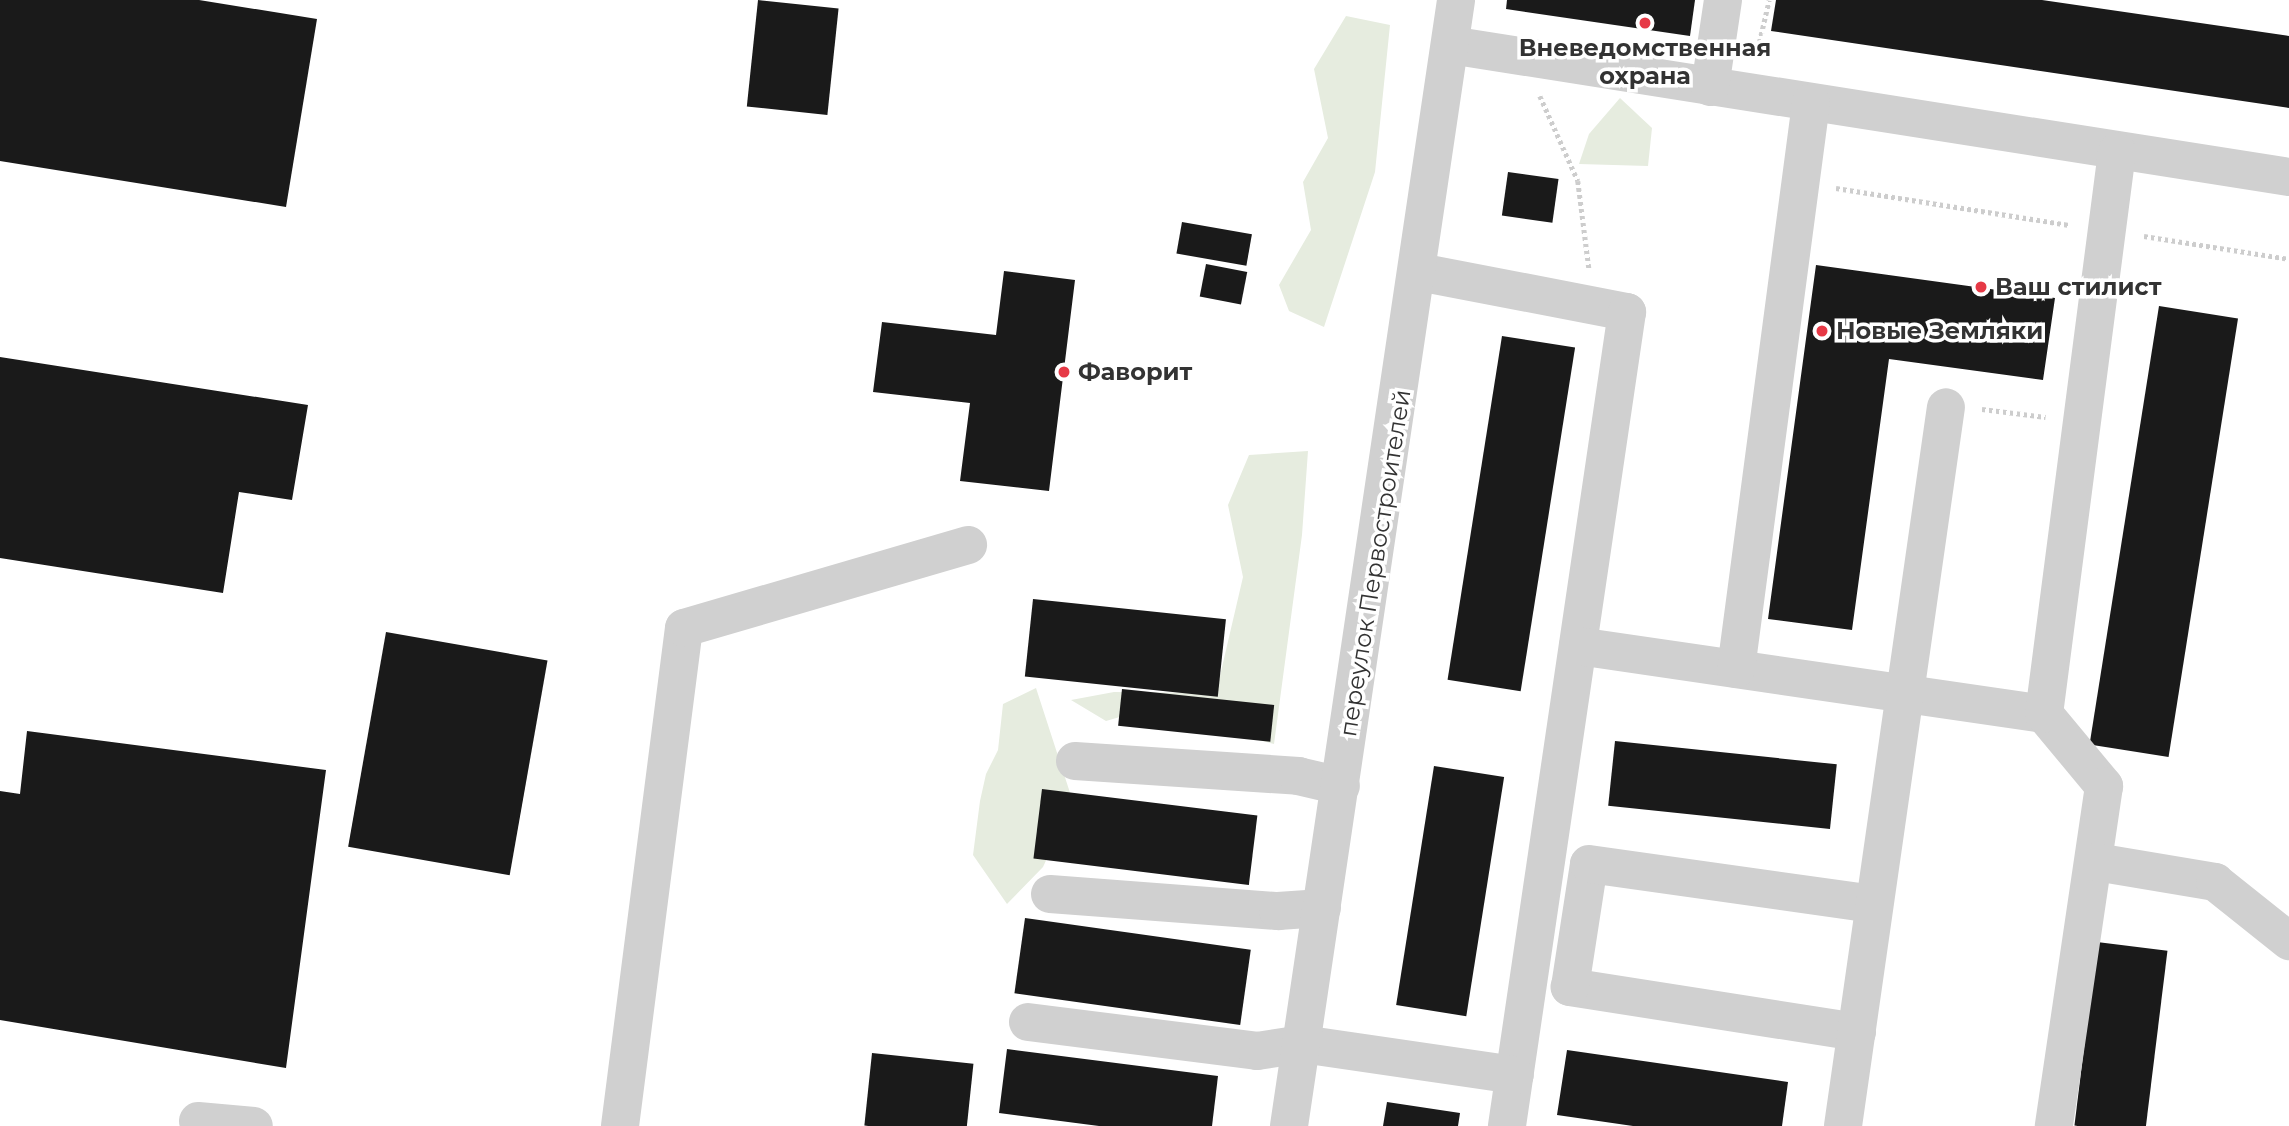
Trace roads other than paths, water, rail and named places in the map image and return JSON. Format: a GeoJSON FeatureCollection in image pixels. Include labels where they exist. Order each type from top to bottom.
{"type":"FeatureCollection","features":[{"type":"Feature","properties":{"kind":"street","name":"переулок Первостроителей"},"geometry":{"type":"LineString","coordinates":[[1289,1126],[1419,272],[1456,0]]}},
{"type":"Feature","properties":{"kind":"street"},"geometry":{"type":"LineString","coordinates":[[1710,87],[1723,0]]}},
{"type":"Feature","properties":{"kind":"street"},"geometry":{"type":"LineString","coordinates":[[1450,45],[2289,177]]}},
{"type":"Feature","properties":{"kind":"street"},"geometry":{"type":"LineString","coordinates":[[1736,669],[1811,103]]}},
{"type":"Feature","properties":{"kind":"street"},"geometry":{"type":"LineString","coordinates":[[2044,713],[2109,231],[2117,152]]}},
{"type":"Feature","properties":{"kind":"street"},"geometry":{"type":"LineString","coordinates":[[1419,272],[1626,312],[1507,1126]]}},
{"type":"Feature","properties":{"kind":"street"},"geometry":{"type":"LineString","coordinates":[[1843,1126],[1946,407]]}},
{"type":"Feature","properties":{"kind":"street"},"geometry":{"type":"LineString","coordinates":[[620,1126],[684,628],[968,545]]}},
{"type":"Feature","properties":{"kind":"street"},"geometry":{"type":"LineString","coordinates":[[1578,646],[2044,713],[2104,786],[2096,862],[2054,1126]]}},
{"type":"Feature","properties":{"kind":"street"},"geometry":{"type":"LineString","coordinates":[[1075,761],[1298,776],[1341,786]]}},
{"type":"Feature","properties":{"kind":"street"},"geometry":{"type":"LineString","coordinates":[[1547,857],[1874,904]]}},
{"type":"Feature","properties":{"kind":"street"},"geometry":{"type":"LineString","coordinates":[[2096,862],[2214,882],[2289,941]]}},
{"type":"Feature","properties":{"kind":"street"},"geometry":{"type":"LineString","coordinates":[[1589,864],[1570,987],[1857,1032]]}},
{"type":"Feature","properties":{"kind":"street"},"geometry":{"type":"LineString","coordinates":[[1050,894],[1278,911],[1322,908]]}},
{"type":"Feature","properties":{"kind":"street"},"geometry":{"type":"LineString","coordinates":[[1028,1022],[1257,1051],[1302,1044],[1515,1075]]}},
{"type":"Feature","properties":{"kind":"street"},"geometry":{"type":"LineString","coordinates":[[198,1121],[254,1126]]}},
{"type":"Feature","properties":{"kind":"place","name":"Вневедомственная охрана"},"geometry":{"type":"Point","coordinates":[1645,23]}},
{"type":"Feature","properties":{"kind":"place","name":"Ваш стилист"},"geometry":{"type":"Point","coordinates":[1981,287]}},
{"type":"Feature","properties":{"kind":"place","name":"Новые Земляки"},"geometry":{"type":"Point","coordinates":[1822,331]}},
{"type":"Feature","properties":{"kind":"place","name":"Фаворит"},"geometry":{"type":"Point","coordinates":[1064,372]}}]}
